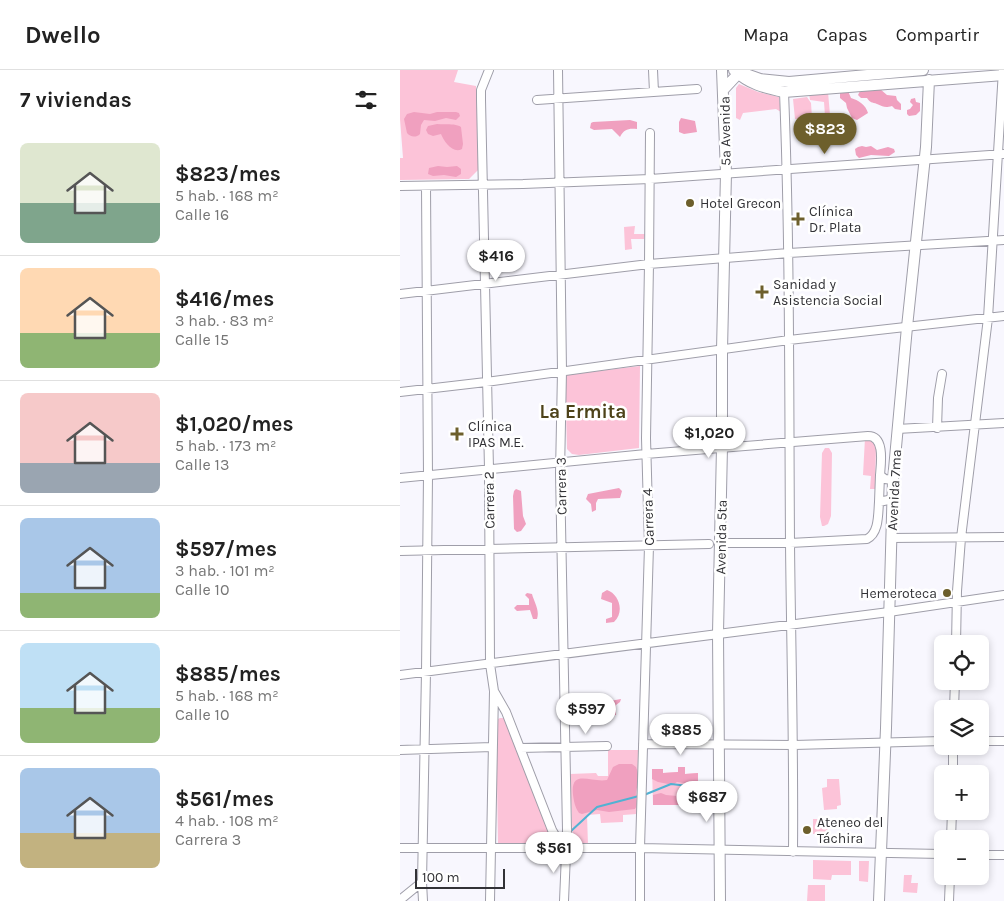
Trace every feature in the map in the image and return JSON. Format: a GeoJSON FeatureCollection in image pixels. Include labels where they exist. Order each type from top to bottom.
{"type":"FeatureCollection","features":[{"type":"Feature","properties":{"kind":"street","name":"Carrera 2"},"geometry":{"type":"LineString","coordinates":[[489,70],[481,90],[481,100],[489,470],[490,664],[494,691],[492,715],[490,901]]}},
{"type":"Feature","properties":{"kind":"street","name":"Carrera 3"},"geometry":{"type":"LineString","coordinates":[[558,70],[560,100],[562,371],[560,463],[567,830],[564,901]]}},
{"type":"Feature","properties":{"kind":"street"},"geometry":{"type":"LineString","coordinates":[[654,70],[654,92]]}},
{"type":"Feature","properties":{"kind":"street","name":"5ª Avenida"},"geometry":{"type":"LineString","coordinates":[[722,70],[726,173]]}},
{"type":"Feature","properties":{"kind":"street"},"geometry":{"type":"LineString","coordinates":[[756,70],[774,80]]}},
{"type":"Feature","properties":{"kind":"street"},"geometry":{"type":"LineString","coordinates":[[736,72],[752,75],[760,79],[789,82],[922,70],[929,80]]}},
{"type":"Feature","properties":{"kind":"street"},"geometry":{"type":"LineString","coordinates":[[724,89],[736,72]]}},
{"type":"Feature","properties":{"kind":"street"},"geometry":{"type":"LineString","coordinates":[[736,72],[757,86],[784,92],[1003,73],[1001,154],[988,318],[961,538],[956,635]]}},
{"type":"Feature","properties":{"kind":"street","name":"Avenida 7ma"},"geometry":{"type":"LineString","coordinates":[[878,901],[893,480],[915,244],[925,159],[929,80]]}},
{"type":"Feature","properties":{"kind":"street"},"geometry":{"type":"LineString","coordinates":[[537,100],[560,100],[696,89]]}},
{"type":"Feature","properties":{"kind":"street"},"geometry":{"type":"LineString","coordinates":[[784,92],[789,253],[790,542],[794,744],[793,852]]}},
{"type":"Feature","properties":{"kind":"street","name":"Carrera 4"},"geometry":{"type":"LineString","coordinates":[[640,901],[649,546],[646,454],[650,133]]}},
{"type":"Feature","properties":{"kind":"street"},"geometry":{"type":"LineString","coordinates":[[400,186],[650,179],[1001,154]]}},
{"type":"Feature","properties":{"kind":"street","name":"Avenida 5ta"},"geometry":{"type":"LineString","coordinates":[[720,901],[718,633],[726,173]]}},
{"type":"Feature","properties":{"kind":"street"},"geometry":{"type":"LineString","coordinates":[[423,901],[422,848],[428,476],[426,186]]}},
{"type":"Feature","properties":{"kind":"street"},"geometry":{"type":"LineString","coordinates":[[400,294],[649,264],[915,244],[1004,240]]}},
{"type":"Feature","properties":{"kind":"street"},"geometry":{"type":"LineString","coordinates":[[400,392],[789,340],[1004,316]]}},
{"type":"Feature","properties":{"kind":"street"},"geometry":{"type":"LineString","coordinates":[[937,428],[938,398],[942,374]]}},
{"type":"Feature","properties":{"kind":"street"},"geometry":{"type":"LineString","coordinates":[[897,429],[1004,423]]}},
{"type":"Feature","properties":{"kind":"street"},"geometry":{"type":"LineString","coordinates":[[400,478],[722,447],[873,436],[877,439],[880,447],[880,502],[876,530],[872,536],[867,539],[720,543]]}},
{"type":"Feature","properties":{"kind":"street"},"geometry":{"type":"LineString","coordinates":[[880,474],[884,479],[893,480]]}},
{"type":"Feature","properties":{"kind":"street"},"geometry":{"type":"LineString","coordinates":[[880,502],[893,499]]}},
{"type":"Feature","properties":{"kind":"street"},"geometry":{"type":"LineString","coordinates":[[891,538],[1004,538]]}},
{"type":"Feature","properties":{"kind":"street"},"geometry":{"type":"LineString","coordinates":[[400,551],[709,544]]}},
{"type":"Feature","properties":{"kind":"street"},"geometry":{"type":"LineString","coordinates":[[400,675],[646,642],[791,625],[1004,595]]}},
{"type":"Feature","properties":{"kind":"street"},"geometry":{"type":"LineString","coordinates":[[494,691],[506,712],[552,830],[559,842],[566,848]]}},
{"type":"Feature","properties":{"kind":"street"},"geometry":{"type":"LineString","coordinates":[[492,715],[500,710],[506,712]]}},
{"type":"Feature","properties":{"kind":"street"},"geometry":{"type":"LineString","coordinates":[[643,744],[934,741]]}},
{"type":"Feature","properties":{"kind":"street"},"geometry":{"type":"LineString","coordinates":[[989,741],[1004,741]]}},
{"type":"Feature","properties":{"kind":"street"},"geometry":{"type":"LineString","coordinates":[[520,748],[607,746]]}},
{"type":"Feature","properties":{"kind":"street"},"geometry":{"type":"LineString","coordinates":[[400,750],[492,747]]}},
{"type":"Feature","properties":{"kind":"street"},"geometry":{"type":"LineString","coordinates":[[400,848],[640,848],[934,854]]}},
{"type":"Feature","properties":{"kind":"street"},"geometry":{"type":"LineString","coordinates":[[989,855],[1004,855]]}},
{"type":"Feature","properties":{"kind":"street"},"geometry":{"type":"LineString","coordinates":[[400,900],[422,882]]}},
{"type":"Feature","properties":{"kind":"street"},"geometry":{"type":"LineString","coordinates":[[949,901],[950,885]]}},
{"type":"Feature","properties":{"kind":"shaded area"},"geometry":{"type":"Polygon","coordinates":[[[400,70],[458,70],[454,82],[476,86],[480,168],[469,179],[400,180],[400,158],[403,158],[400,119],[400,70]]]}},
{"type":"Feature","properties":{"kind":"shaded area"},"geometry":{"type":"Polygon","coordinates":[[[739,84],[758,92],[779,97],[781,112],[776,109],[743,113],[740,120],[736,118],[736,88],[739,84]]]}},
{"type":"Feature","properties":{"kind":"shaded area"},"geometry":{"type":"Polygon","coordinates":[[[880,89],[887,95],[896,96],[901,104],[901,110],[895,109],[892,106],[888,107],[870,102],[867,98],[861,98],[858,95],[860,91],[880,89]]]}},
{"type":"Feature","properties":{"kind":"shaded area"},"geometry":{"type":"Polygon","coordinates":[[[848,91],[851,98],[861,103],[868,113],[857,120],[852,118],[846,103],[840,98],[840,92],[848,91]]]}},
{"type":"Feature","properties":{"kind":"shaded area"},"geometry":{"type":"Polygon","coordinates":[[[828,92],[830,115],[825,116],[824,102],[810,100],[809,94],[828,92]]]}},
{"type":"Feature","properties":{"kind":"shaded area"},"geometry":{"type":"Polygon","coordinates":[[[807,97],[811,103],[812,118],[795,119],[793,99],[807,97]]]}},
{"type":"Feature","properties":{"kind":"shaded area"},"geometry":{"type":"Polygon","coordinates":[[[915,98],[916,102],[920,103],[920,111],[916,115],[909,116],[907,110],[913,105],[910,102],[911,99],[915,98]]]}},
{"type":"Feature","properties":{"kind":"shaded area"},"geometry":{"type":"Polygon","coordinates":[[[414,112],[430,114],[456,112],[460,116],[456,120],[446,118],[435,121],[424,120],[421,125],[420,134],[413,136],[407,133],[404,119],[407,114],[414,112]]]}},
{"type":"Feature","properties":{"kind":"shaded area"},"geometry":{"type":"Polygon","coordinates":[[[681,118],[695,121],[697,132],[684,134],[679,132],[681,118]]]}},
{"type":"Feature","properties":{"kind":"shaded area"},"geometry":{"type":"Polygon","coordinates":[[[630,120],[637,122],[637,129],[627,130],[620,137],[612,129],[594,130],[590,128],[593,122],[630,120]]]}},
{"type":"Feature","properties":{"kind":"shaded area"},"geometry":{"type":"Polygon","coordinates":[[[437,124],[461,127],[462,149],[452,149],[441,134],[433,136],[428,134],[426,130],[428,126],[437,124]]]}},
{"type":"Feature","properties":{"kind":"shaded area"},"geometry":{"type":"Polygon","coordinates":[[[862,146],[871,146],[877,150],[888,147],[894,149],[895,152],[889,156],[871,155],[859,158],[856,155],[855,149],[862,146]]]}},
{"type":"Feature","properties":{"kind":"shaded area"},"geometry":{"type":"Polygon","coordinates":[[[457,166],[461,169],[461,174],[456,177],[428,174],[429,168],[457,166]]]}},
{"type":"Feature","properties":{"kind":"shaded area"},"geometry":{"type":"Polygon","coordinates":[[[635,226],[634,234],[645,234],[644,239],[631,239],[632,249],[625,250],[624,227],[635,226]]]}},
{"type":"Feature","properties":{"kind":"shaded area"},"geometry":{"type":"Polygon","coordinates":[[[640,366],[639,448],[579,455],[572,454],[567,449],[565,375],[640,366]]]}},
{"type":"Feature","properties":{"kind":"shaded area"},"geometry":{"type":"Polygon","coordinates":[[[865,438],[869,439],[876,446],[875,489],[870,489],[871,476],[863,475],[865,438]]]}},
{"type":"Feature","properties":{"kind":"shaded area"},"geometry":{"type":"Polygon","coordinates":[[[825,448],[829,448],[832,453],[831,516],[828,524],[822,526],[820,517],[822,453],[825,448]]]}},
{"type":"Feature","properties":{"kind":"shaded area"},"geometry":{"type":"Polygon","coordinates":[[[619,488],[622,491],[620,498],[598,499],[596,510],[592,512],[591,504],[586,499],[588,494],[619,488]]]}},
{"type":"Feature","properties":{"kind":"shaded area"},"geometry":{"type":"Polygon","coordinates":[[[516,489],[521,491],[523,516],[526,524],[521,531],[517,532],[514,529],[513,496],[516,489]]]}},
{"type":"Feature","properties":{"kind":"shaded area"},"geometry":{"type":"Polygon","coordinates":[[[607,590],[615,595],[620,609],[614,622],[606,623],[606,619],[612,617],[612,603],[601,599],[602,593],[607,590]]]}},
{"type":"Feature","properties":{"kind":"shaded area"},"geometry":{"type":"Polygon","coordinates":[[[527,593],[532,594],[537,609],[537,619],[533,619],[530,610],[517,611],[514,608],[517,605],[529,605],[529,599],[525,595],[527,593]]]}},
{"type":"Feature","properties":{"kind":"shaded area"},"geometry":{"type":"Polygon","coordinates":[[[621,699],[616,705],[616,715],[601,717],[595,715],[597,709],[610,708],[610,701],[621,699]]]}},
{"type":"Feature","properties":{"kind":"shaded area"},"geometry":{"type":"Polygon","coordinates":[[[504,718],[553,844],[498,845],[496,720],[504,718]]]}},
{"type":"Feature","properties":{"kind":"shaded area"},"geometry":{"type":"Polygon","coordinates":[[[608,750],[638,750],[637,814],[623,815],[623,822],[601,823],[600,814],[587,815],[588,845],[573,845],[570,774],[596,773],[598,776],[608,776],[608,750]]]}},
{"type":"Feature","properties":{"kind":"shaded area"},"geometry":{"type":"Polygon","coordinates":[[[619,764],[632,764],[636,767],[638,780],[637,805],[635,809],[609,812],[597,810],[579,813],[573,795],[575,782],[583,778],[607,780],[613,767],[619,764]]]}},
{"type":"Feature","properties":{"kind":"shaded area"},"geometry":{"type":"Polygon","coordinates":[[[678,767],[685,767],[685,774],[698,773],[698,788],[705,788],[705,805],[653,805],[652,769],[663,769],[663,773],[678,772],[678,767]]]}},
{"type":"Feature","properties":{"kind":"shaded area"},"geometry":{"type":"Polygon","coordinates":[[[678,767],[685,767],[685,774],[698,773],[698,788],[705,788],[705,805],[653,805],[653,795],[661,793],[677,796],[679,791],[692,790],[684,783],[677,782],[673,785],[652,779],[652,769],[663,769],[663,773],[678,772],[678,767]]]}},
{"type":"Feature","properties":{"kind":"shaded area"},"geometry":{"type":"Polygon","coordinates":[[[827,779],[839,779],[841,805],[837,806],[837,809],[824,810],[822,788],[827,787],[827,779]]]}},
{"type":"Feature","properties":{"kind":"shaded area"},"geometry":{"type":"Polygon","coordinates":[[[813,819],[819,819],[828,827],[828,834],[813,834],[813,819]]]}},
{"type":"Feature","properties":{"kind":"shaded area"},"geometry":{"type":"Polygon","coordinates":[[[813,860],[851,861],[851,875],[832,875],[831,880],[813,879],[813,860]]]}},
{"type":"Feature","properties":{"kind":"shaded area"},"geometry":{"type":"Polygon","coordinates":[[[859,861],[869,861],[868,882],[859,881],[859,861]]]}},
{"type":"Feature","properties":{"kind":"shaded area"},"geometry":{"type":"Polygon","coordinates":[[[904,875],[912,875],[911,883],[918,883],[917,893],[903,892],[904,875]]]}},
{"type":"Feature","properties":{"kind":"shaded area"},"geometry":{"type":"Polygon","coordinates":[[[808,885],[825,885],[825,901],[807,901],[808,885]]]}},
{"type":"Feature","properties":{"kind":"waterway"},"geometry":{"type":"LineString","coordinates":[[644,795],[671,784],[697,787]]}},
{"type":"Feature","properties":{"kind":"waterway"},"geometry":{"type":"LineString","coordinates":[[570,832],[597,807],[639,796]]}},
{"type":"Feature","properties":{"kind":"place","name":"Hotel Grecon"},"geometry":{"type":"Point","coordinates":[690,203]}},
{"type":"Feature","properties":{"kind":"place","name":"Clínica Dr. Plata"},"geometry":{"type":"Point","coordinates":[798,219]}},
{"type":"Feature","properties":{"kind":"place","name":"Sanidad y Asistencia Social"},"geometry":{"type":"Point","coordinates":[762,292]}},
{"type":"Feature","properties":{"kind":"place","name":"Clínica IPAS M.E."},"geometry":{"type":"Point","coordinates":[457,434]}},
{"type":"Feature","properties":{"kind":"place","name":"Hemeroteca"},"geometry":{"type":"Point","coordinates":[947,593]}},
{"type":"Feature","properties":{"kind":"place","name":"Ateneo del Táchira"},"geometry":{"type":"Point","coordinates":[807,830]}},
{"type":"Feature","properties":{"kind":"district","name":"La Ermita"},"geometry":{"type":"Point","coordinates":[583,411]}}]}
